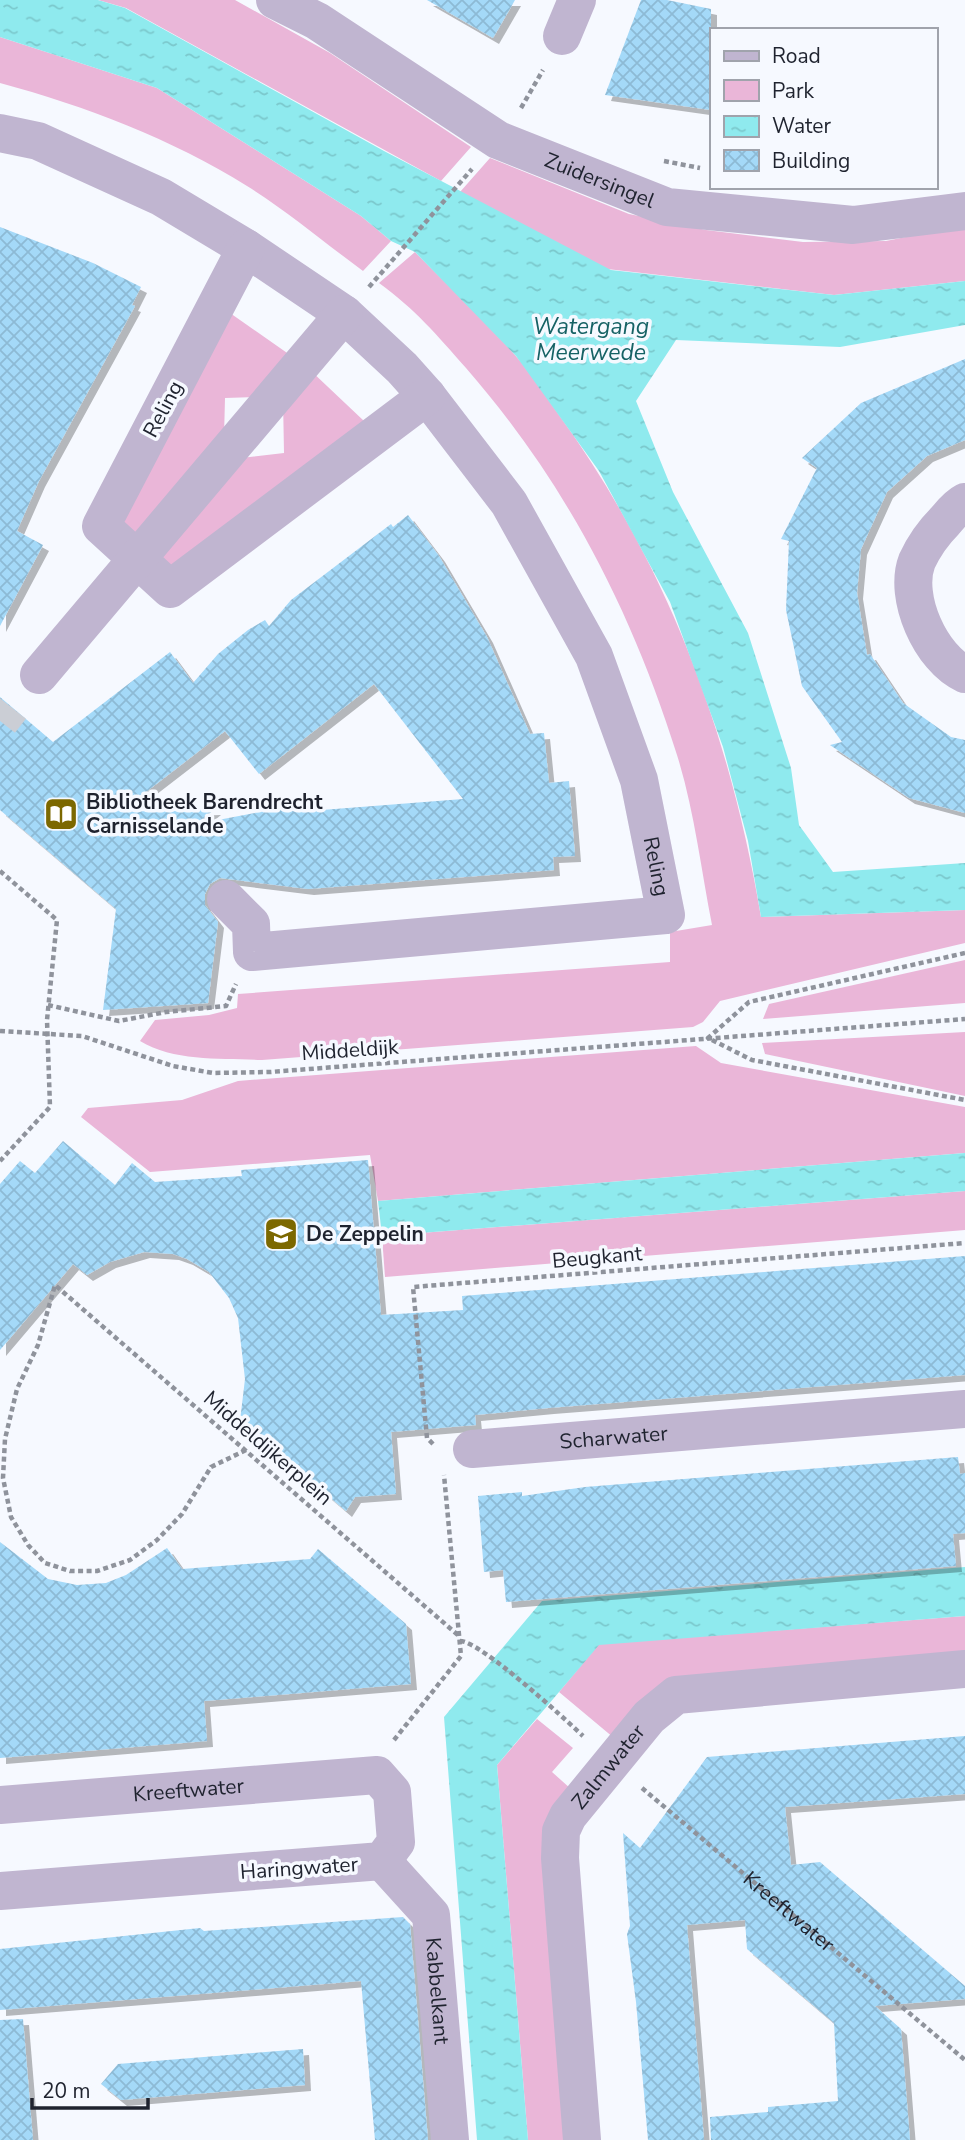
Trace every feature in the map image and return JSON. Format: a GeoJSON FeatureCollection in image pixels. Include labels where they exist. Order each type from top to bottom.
{"type":"FeatureCollection","features":[{"type":"Feature","properties":{"kind":"street","name":"Zuidersingel"},"geometry":{"type":"LineString","coordinates":[[275,0],[317,21],[498,140],[667,207],[853,225],[965,211]]}},
{"type":"Feature","properties":{"kind":"street"},"geometry":{"type":"LineString","coordinates":[[562,36],[577,0]]}},
{"type":"Feature","properties":{"kind":"street","name":"Reling"},"geometry":{"type":"LineString","coordinates":[[0,133],[38,141],[161,197],[246,248],[344,314],[402,368],[427,396],[509,503],[594,656],[639,780],[666,915],[252,952],[251,924],[226,899]]}},
{"type":"Feature","properties":{"kind":"street","name":"Reling"},"geometry":{"type":"LineString","coordinates":[[246,248],[101,526],[170,589],[427,396]]}},
{"type":"Feature","properties":{"kind":"street"},"geometry":{"type":"LineString","coordinates":[[39,675],[344,314]]}},
{"type":"Feature","properties":{"kind":"street"},"geometry":{"type":"LineString","coordinates":[[965,502],[934,533],[916,564],[916,595],[920,625],[937,652],[965,674]]}},
{"type":"Feature","properties":{"kind":"street","name":"Scharwater"},"geometry":{"type":"LineString","coordinates":[[460,1454],[965,1409]]}},
{"type":"Feature","properties":{"kind":"street","name":"Zalmwater"},"geometry":{"type":"LineString","coordinates":[[582,2140],[560,1858],[561,1831],[568,1816],[614,1764],[649,1717],[676,1695],[965,1669]]}},
{"type":"Feature","properties":{"kind":"street","name":"Kreeftwater"},"geometry":{"type":"LineString","coordinates":[[0,1805],[377,1775]]}},
{"type":"Feature","properties":{"kind":"street","name":"Haringwater"},"geometry":{"type":"LineString","coordinates":[[0,1891],[382,1861],[396,1842],[392,1792],[377,1775]]}},
{"type":"Feature","properties":{"kind":"street","name":"Kabbelkant"},"geometry":{"type":"LineString","coordinates":[[382,1861],[431,1915],[450,2140]]}},
{"type":"Feature","properties":{"kind":"path"},"geometry":{"type":"LineString","coordinates":[[520,110],[562,36]]}},
{"type":"Feature","properties":{"kind":"path"},"geometry":{"type":"LineString","coordinates":[[509,102],[532,115]]}},
{"type":"Feature","properties":{"kind":"path","name":"Zuidersingel"},"geometry":{"type":"LineString","coordinates":[[661,160],[710,170]]}},
{"type":"Feature","properties":{"kind":"path"},"geometry":{"type":"LineString","coordinates":[[398,256],[460,182]]}},
{"type":"Feature","properties":{"kind":"path"},"geometry":{"type":"LineString","coordinates":[[0,871],[57,920],[48,1005],[50,1107],[0,1161]]}},
{"type":"Feature","properties":{"kind":"path"},"geometry":{"type":"LineString","coordinates":[[965,953],[749,1002],[708,1038],[752,1060],[965,1100]]}},
{"type":"Feature","properties":{"kind":"path"},"geometry":{"type":"LineString","coordinates":[[48,1005],[119,1021],[209,1007]]}},
{"type":"Feature","properties":{"kind":"path","name":"Middeldijk"},"geometry":{"type":"LineString","coordinates":[[0,1031],[82,1036],[173,1066],[213,1073],[965,1019]]}},
{"type":"Feature","properties":{"kind":"path","name":"Beugkant"},"geometry":{"type":"LineString","coordinates":[[460,1454],[427,1438],[413,1287],[965,1243]]}},
{"type":"Feature","properties":{"kind":"path","name":"Middeldijkerplein"},"geometry":{"type":"LineString","coordinates":[[246,1450],[211,1467],[181,1514],[157,1541],[130,1560],[97,1571],[70,1572],[46,1563],[28,1545],[11,1517],[3,1478],[5,1438],[17,1390],[38,1345],[55,1285],[246,1450],[460,1638]]}},
{"type":"Feature","properties":{"kind":"path"},"geometry":{"type":"LineString","coordinates":[[377,1775],[397,1735],[461,1656],[444,1469],[460,1454]]}},
{"type":"Feature","properties":{"kind":"path"},"geometry":{"type":"LineString","coordinates":[[460,1638],[490,1657],[574,1727]]}},
{"type":"Feature","properties":{"kind":"path","name":"Kreeftwater"},"geometry":{"type":"LineString","coordinates":[[614,1764],[965,2060]]}},
{"type":"Feature","properties":{"kind":"green space"},"geometry":{"type":"Polygon","coordinates":[[[98,0],[235,0],[330,53],[471,147],[441,181],[126,8],[98,0]]]}},
{"type":"Feature","properties":{"kind":"green space"},"geometry":{"type":"Polygon","coordinates":[[[0,37],[157,88],[361,216],[391,241],[363,271],[262,196],[189,153],[96,113],[0,83],[0,37]]]}},
{"type":"Feature","properties":{"kind":"green space"},"geometry":{"type":"Polygon","coordinates":[[[490,158],[629,214],[706,230],[803,242],[886,241],[965,225],[965,281],[834,295],[607,269],[460,192],[490,158]]]}},
{"type":"Feature","properties":{"kind":"green space"},"geometry":{"type":"Polygon","coordinates":[[[415,252],[527,369],[598,472],[632,531],[663,592],[712,718],[732,783],[761,917],[965,910],[965,943],[720,1001],[703,1022],[693,1027],[262,1060],[183,1056],[168,1053],[140,1041],[155,1020],[209,1015],[237,1008],[238,994],[670,962],[670,932],[712,925],[693,818],[677,755],[639,649],[592,550],[535,456],[502,412],[425,323],[379,283],[415,252]]]}},
{"type":"Feature","properties":{"kind":"green space"},"geometry":{"type":"Polygon","coordinates":[[[230,313],[290,355],[257,397],[225,398],[224,437],[139,540],[117,518],[230,313]]]}},
{"type":"Feature","properties":{"kind":"green space"},"geometry":{"type":"Polygon","coordinates":[[[309,369],[364,421],[171,571],[151,552],[233,459],[284,453],[283,399],[309,369]]]}},
{"type":"Feature","properties":{"kind":"green space"},"geometry":{"type":"Polygon","coordinates":[[[965,960],[965,1003],[763,1019],[769,1004],[965,960]]]}},
{"type":"Feature","properties":{"kind":"green space"},"geometry":{"type":"Polygon","coordinates":[[[965,1032],[965,1096],[765,1054],[762,1043],[965,1032]]]}},
{"type":"Feature","properties":{"kind":"green space"},"geometry":{"type":"Polygon","coordinates":[[[696,1046],[721,1063],[965,1107],[965,1153],[378,1201],[370,1155],[150,1172],[81,1117],[88,1108],[182,1100],[238,1081],[696,1046]]]}},
{"type":"Feature","properties":{"kind":"green space"},"geometry":{"type":"Polygon","coordinates":[[[965,1191],[965,1230],[385,1277],[382,1236],[965,1191]]]}},
{"type":"Feature","properties":{"kind":"green space"},"geometry":{"type":"Polygon","coordinates":[[[965,1616],[965,1655],[680,1679],[614,1738],[559,1692],[599,1644],[965,1616]]]}},
{"type":"Feature","properties":{"kind":"green space"},"geometry":{"type":"Polygon","coordinates":[[[537,1719],[573,1748],[552,1772],[571,1789],[567,2140],[528,2140],[497,1765],[537,1719]]]}},
{"type":"Feature","properties":{"kind":"water","name":"Watergang Meerwede"},"geometry":{"type":"Polygon","coordinates":[[[0,0],[98,0],[125,8],[384,151],[611,270],[834,295],[965,281],[965,325],[840,347],[676,340],[636,401],[673,492],[748,633],[791,768],[799,825],[833,872],[965,863],[965,910],[761,917],[748,841],[723,747],[670,602],[599,471],[516,356],[415,252],[391,241],[361,216],[157,88],[0,37],[0,0]]]}},
{"type":"Feature","properties":{"kind":"water"},"geometry":{"type":"Polygon","coordinates":[[[965,1153],[965,1191],[382,1236],[378,1201],[965,1153]]]}},
{"type":"Feature","properties":{"kind":"water"},"geometry":{"type":"Polygon","coordinates":[[[965,1567],[965,1616],[599,1645],[497,1765],[528,2140],[477,2140],[444,1717],[542,1601],[965,1567]]]}},
{"type":"Feature","properties":{"kind":"building"},"geometry":{"type":"Polygon","coordinates":[[[427,0],[515,0],[493,38],[427,0]]]}},
{"type":"Feature","properties":{"kind":"building"},"geometry":{"type":"Polygon","coordinates":[[[641,0],[667,0],[711,9],[710,110],[605,95],[641,0]]]}},
{"type":"Feature","properties":{"kind":"building"},"geometry":{"type":"Polygon","coordinates":[[[0,227],[93,263],[141,287],[132,305],[135,306],[39,481],[17,531],[43,545],[0,626],[0,227]]]}},
{"type":"Feature","properties":{"kind":"building"},"geometry":{"type":"Polygon","coordinates":[[[965,359],[965,440],[927,456],[887,492],[861,549],[857,593],[867,655],[870,654],[903,703],[951,737],[965,740],[965,813],[909,798],[830,745],[842,742],[802,686],[786,610],[789,541],[781,539],[817,468],[802,458],[861,403],[965,359]]]}},
{"type":"Feature","properties":{"kind":"building"},"geometry":{"type":"Polygon","coordinates":[[[408,515],[439,556],[487,637],[530,734],[544,733],[549,783],[569,781],[575,856],[553,857],[554,870],[308,889],[220,878],[210,884],[205,894],[205,905],[218,922],[208,1003],[103,1010],[116,909],[0,810],[0,697],[53,742],[170,652],[193,683],[218,654],[248,630],[265,620],[269,626],[291,600],[391,524],[393,527],[408,515]],[[374,684],[259,774],[225,731],[120,812],[215,809],[197,824],[280,808],[309,807],[309,811],[463,799],[374,684]]]}},
{"type":"Feature","properties":{"kind":"building"},"geometry":{"type":"Polygon","coordinates":[[[63,1141],[115,1185],[132,1163],[155,1182],[242,1176],[241,1170],[368,1160],[381,1315],[463,1310],[462,1296],[965,1256],[965,1375],[475,1415],[476,1425],[391,1432],[396,1494],[355,1497],[346,1511],[240,1421],[245,1379],[238,1318],[229,1298],[209,1272],[187,1259],[173,1254],[144,1252],[110,1262],[87,1275],[73,1264],[0,1350],[0,1184],[20,1161],[35,1173],[63,1141]]]}},
{"type":"Feature","properties":{"kind":"building"},"geometry":{"type":"Polygon","coordinates":[[[958,1457],[960,1474],[965,1473],[965,1533],[953,1534],[956,1566],[506,1602],[503,1570],[484,1572],[478,1496],[522,1492],[522,1496],[585,1487],[958,1457]]]}},
{"type":"Feature","properties":{"kind":"building"},"geometry":{"type":"Polygon","coordinates":[[[0,1542],[48,1579],[77,1585],[106,1583],[126,1575],[167,1548],[182,1569],[310,1559],[318,1549],[406,1624],[411,1684],[204,1701],[207,1741],[0,1758],[0,1542]]]}},
{"type":"Feature","properties":{"kind":"building"},"geometry":{"type":"Polygon","coordinates":[[[965,1736],[965,1794],[785,1807],[791,1865],[820,1862],[965,1986],[965,1999],[875,2006],[901,2029],[910,2140],[711,2140],[710,2117],[768,2112],[768,2107],[838,2101],[834,2023],[747,1949],[745,1920],[687,1925],[704,2140],[648,2140],[627,1934],[630,1926],[623,1833],[640,1848],[707,1757],[965,1736]]]}},
{"type":"Feature","properties":{"kind":"building"},"geometry":{"type":"Polygon","coordinates":[[[403,1917],[410,1924],[428,2140],[375,2140],[361,1981],[0,2010],[0,1949],[200,1928],[204,1931],[403,1917]]]}},
{"type":"Feature","properties":{"kind":"building"},"geometry":{"type":"Polygon","coordinates":[[[23,2019],[33,2140],[0,2140],[0,2020],[23,2019]]]}},
{"type":"Feature","properties":{"kind":"building"},"geometry":{"type":"Polygon","coordinates":[[[303,2049],[305,2085],[121,2100],[101,2084],[118,2064],[303,2049]]]}},
{"type":"Feature","properties":{"kind":"tunnel"},"geometry":{"type":"LineString","coordinates":[[0,721],[11,707]]}},
{"type":"Feature","properties":{"kind":"place","name":"Bibliotheek Barendrecht Carnisselande"},"geometry":{"type":"Point","coordinates":[61,814]}},
{"type":"Feature","properties":{"kind":"place","name":"De Zeppelin"},"geometry":{"type":"Point","coordinates":[281,1234]}}]}
